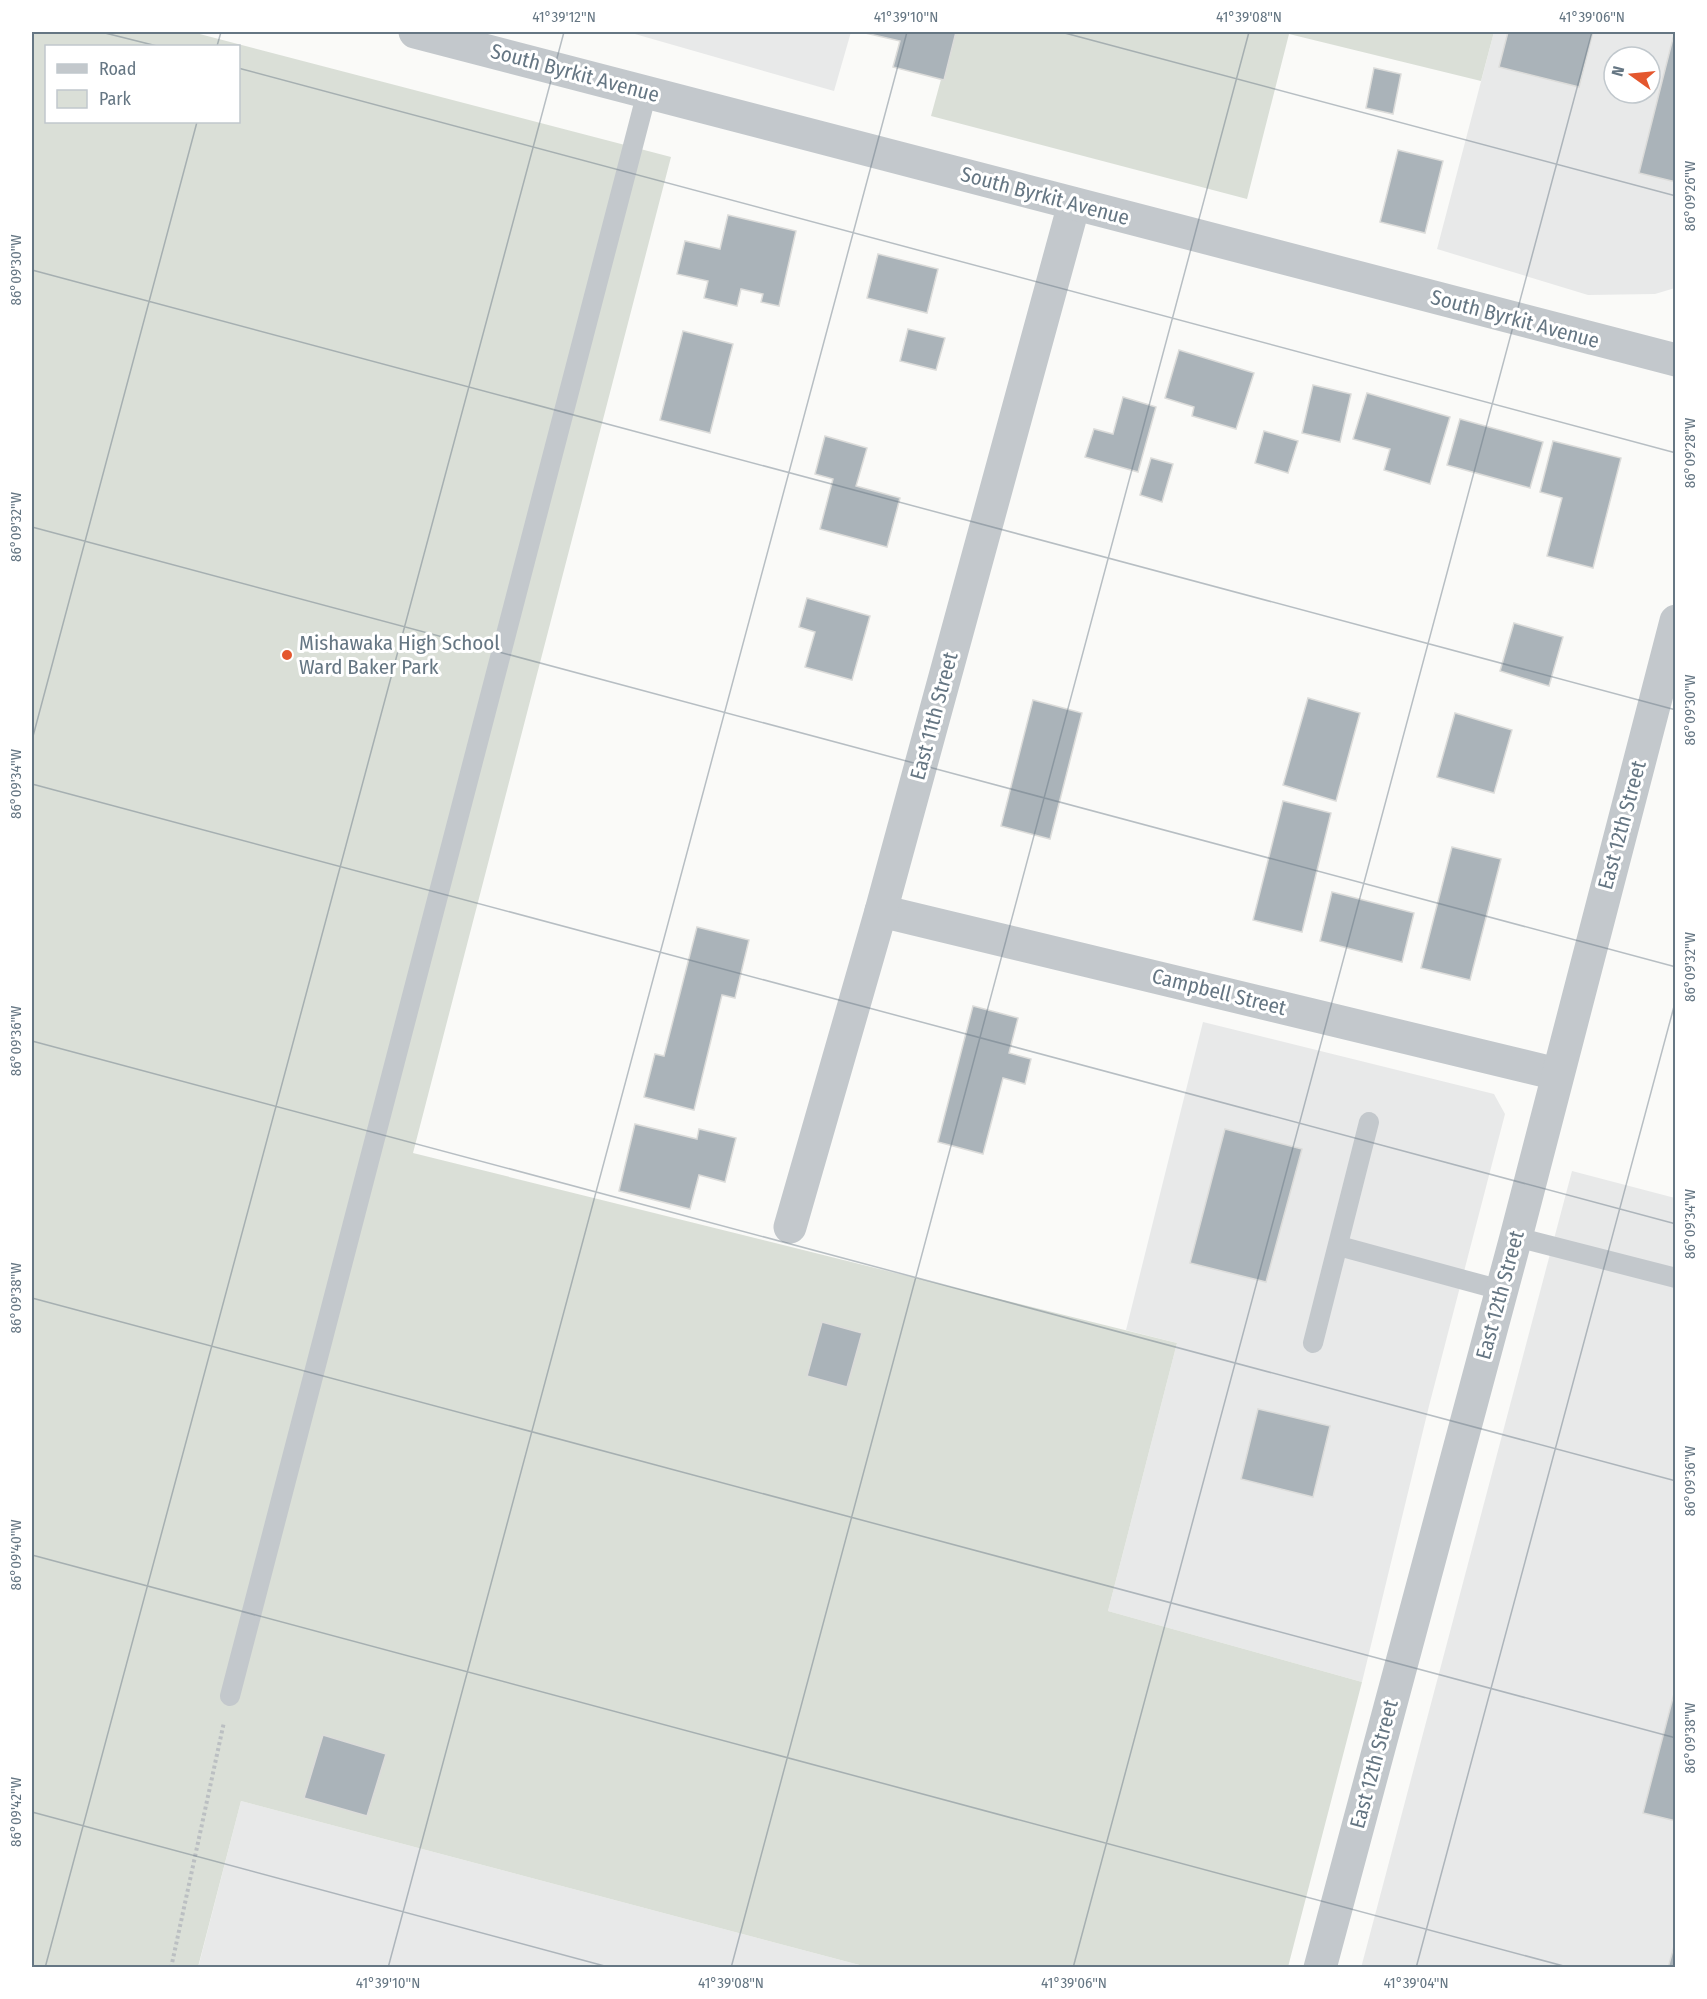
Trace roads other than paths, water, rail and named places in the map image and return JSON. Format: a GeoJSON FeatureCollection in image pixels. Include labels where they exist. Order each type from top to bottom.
{"type":"FeatureCollection","features":[{"type":"Feature","properties":{"kind":"street","name":"South Byrkit Avenue"},"geometry":{"type":"LineString","coordinates":[[415,32],[1676,360]]}},
{"type":"Feature","properties":{"kind":"street","name":"East 11th Street"},"geometry":{"type":"LineString","coordinates":[[790,1227],[881,911],[1074,204]]}},
{"type":"Feature","properties":{"kind":"street","name":"East 12th Street"},"geometry":{"type":"LineString","coordinates":[[1320,1968],[1516,1237],[1675,628]]}},
{"type":"Feature","properties":{"kind":"street","name":"Campbell Street"},"geometry":{"type":"LineString","coordinates":[[881,911],[1557,1074]]}},
{"type":"Feature","properties":{"kind":"lane"},"geometry":{"type":"LineString","coordinates":[[230,1696],[647,92]]}},
{"type":"Feature","properties":{"kind":"lane"},"geometry":{"type":"LineString","coordinates":[[1313,1343],[1369,1122]]}},
{"type":"Feature","properties":{"kind":"lane"},"geometry":{"type":"LineString","coordinates":[[1516,1237],[1676,1278]]}},
{"type":"Feature","properties":{"kind":"lane"},"geometry":{"type":"LineString","coordinates":[[1339,1246],[1501,1290]]}},
{"type":"Feature","properties":{"kind":"place","name":"Mishawaka High School Ward Baker Park"},"geometry":{"type":"Point","coordinates":[287,655]}}]}
